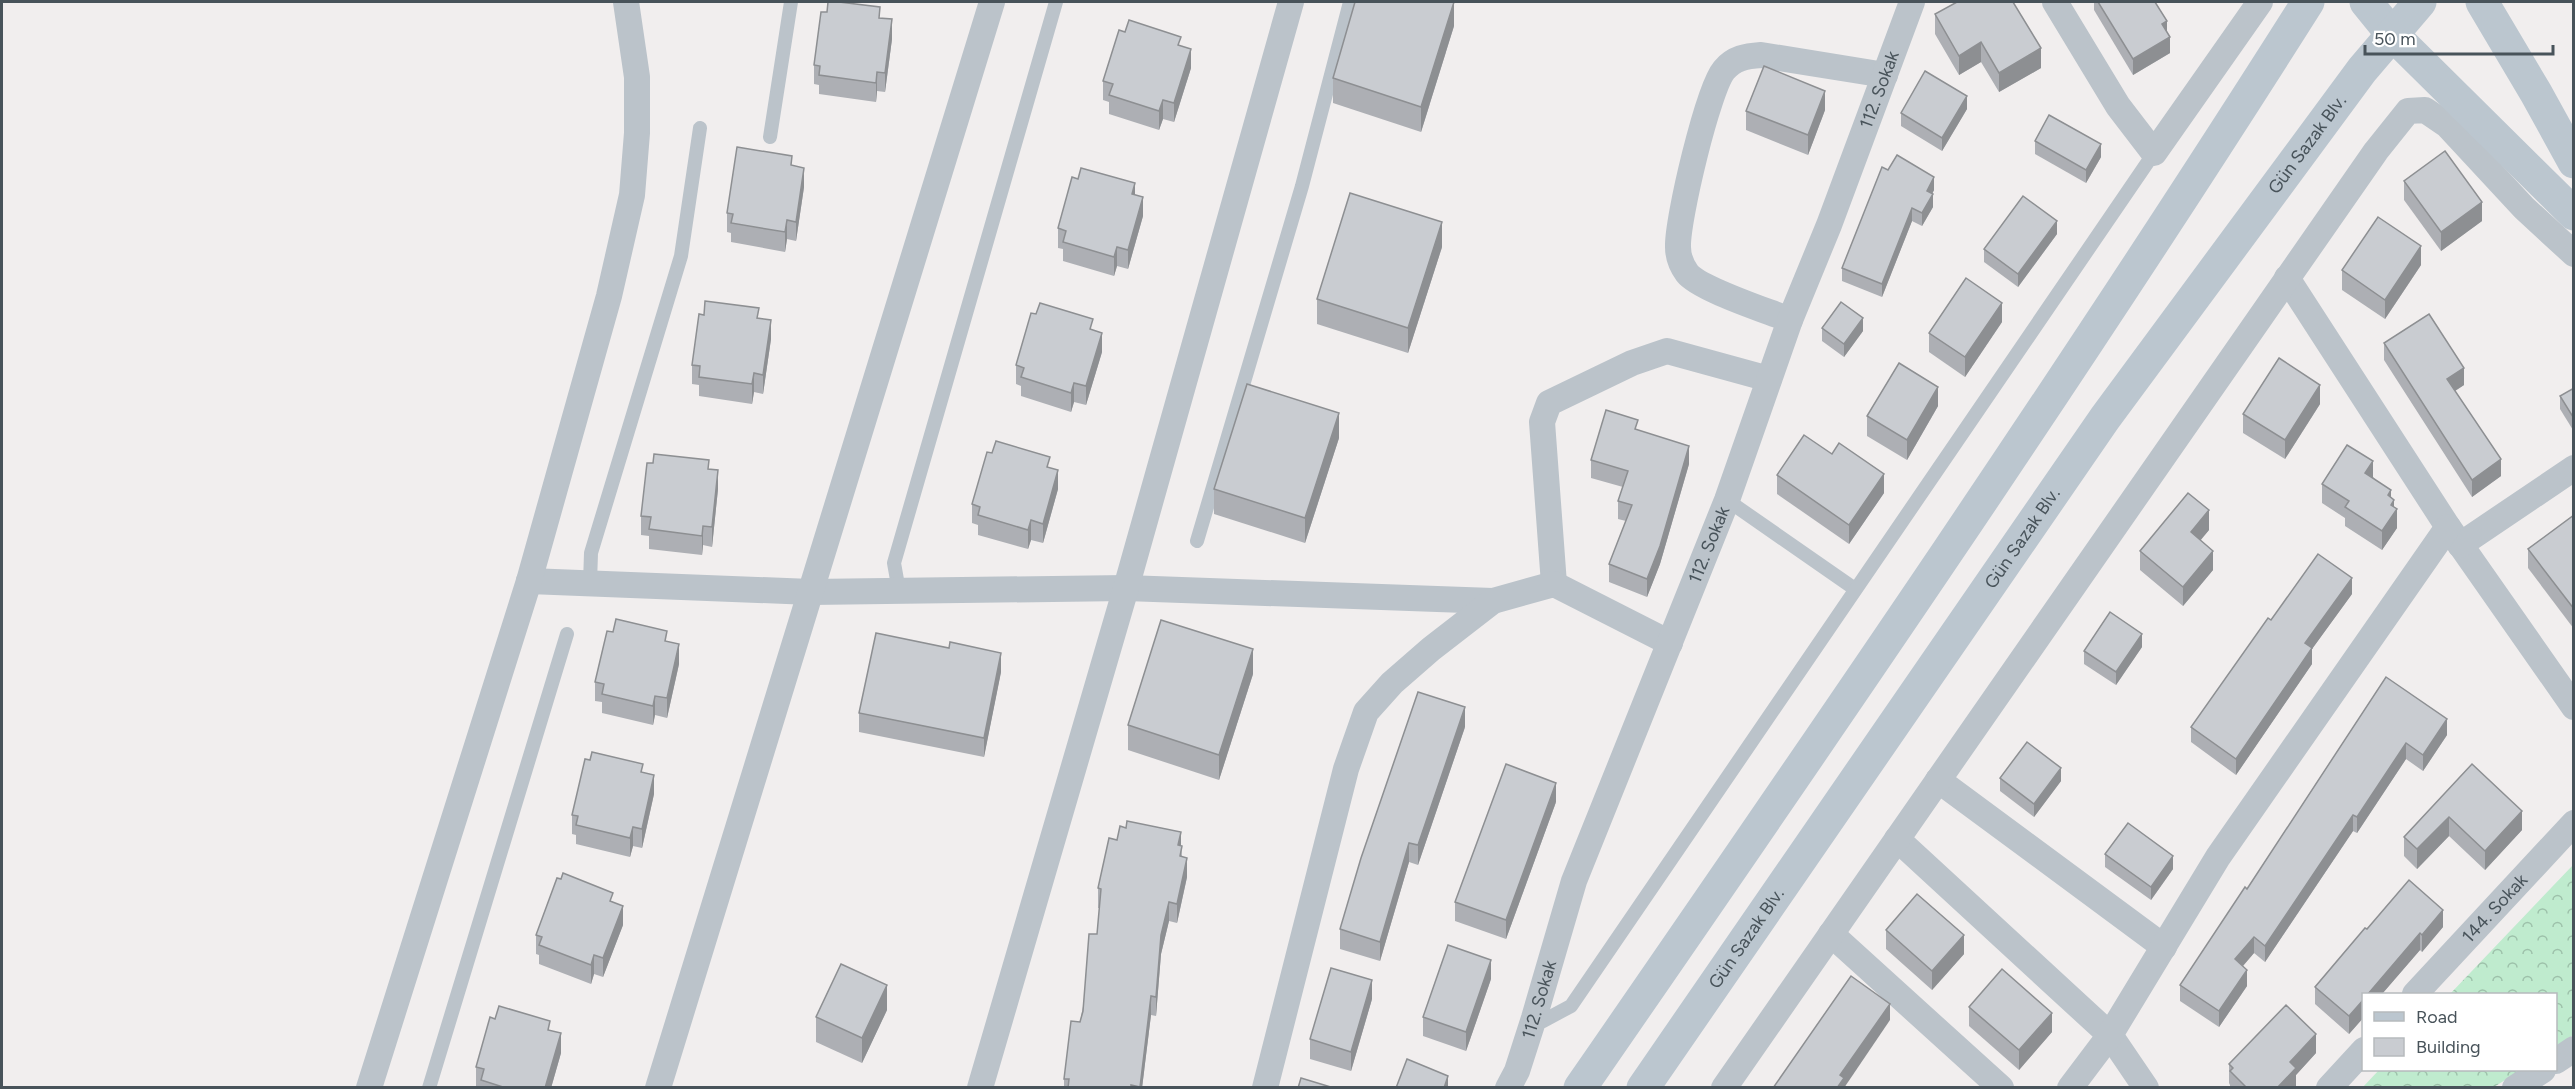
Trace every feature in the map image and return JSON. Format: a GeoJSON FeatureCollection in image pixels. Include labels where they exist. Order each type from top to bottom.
{"type":"FeatureCollection","features":[{"type":"Feature","properties":{"kind":"main road"},"geometry":{"type":"LineString","coordinates":[[1580,1088],[2010,461],[2199,174],[2308,2]]}},
{"type":"Feature","properties":{"kind":"main road"},"geometry":{"type":"LineString","coordinates":[[2366,2],[2392,34],[2574,214]]}},
{"type":"Feature","properties":{"kind":"main road","name":"Gün Sazak Blv."},"geometry":{"type":"LineString","coordinates":[[1643,1088],[2105,418],[2362,70],[2420,2]]}},
{"type":"Feature","properties":{"kind":"main road"},"geometry":{"type":"LineString","coordinates":[[2482,2],[2574,162]]}},
{"type":"Feature","properties":{"kind":"street"},"geometry":{"type":"LineString","coordinates":[[369,1088],[529,581],[609,296],[632,195],[637,133],[637,77],[626,2]]}},
{"type":"Feature","properties":{"kind":"street"},"geometry":{"type":"LineString","coordinates":[[658,1088],[992,2]]}},
{"type":"Feature","properties":{"kind":"street"},"geometry":{"type":"LineString","coordinates":[[980,1088],[1291,2]]}},
{"type":"Feature","properties":{"kind":"street","name":"112. Sokak"},"geometry":{"type":"LineString","coordinates":[[1508,1088],[1517,1071],[1534,1018],[1574,881],[1727,500],[1790,320],[1829,225],[1912,2]]}},
{"type":"Feature","properties":{"kind":"street"},"geometry":{"type":"LineString","coordinates":[[2055,2],[2118,106],[2154,153],[2260,2]]}},
{"type":"Feature","properties":{"kind":"street"},"geometry":{"type":"LineString","coordinates":[[1790,320],[1694,281],[1680,260],[1678,247],[1686,189],[1714,89],[1722,72],[1732,62],[1745,56],[1761,55],[1885,75]]}},
{"type":"Feature","properties":{"kind":"street"},"geometry":{"type":"LineString","coordinates":[[1724,1088],[2287,278],[2376,151],[2408,111],[2425,110],[2447,125],[2524,208],[2574,254]]}},
{"type":"Feature","properties":{"kind":"street"},"geometry":{"type":"LineString","coordinates":[[2287,278],[2454,536],[2574,707]]}},
{"type":"Feature","properties":{"kind":"street"},"geometry":{"type":"LineString","coordinates":[[1554,584],[1542,422],[1549,403],[1632,363],[1667,351],[1769,379]]}},
{"type":"Feature","properties":{"kind":"street"},"geometry":{"type":"LineString","coordinates":[[2070,1088],[2110,1035],[2218,857],[2454,536],[2574,468]]}},
{"type":"Feature","properties":{"kind":"street"},"geometry":{"type":"LineString","coordinates":[[529,581],[811,592],[1125,588],[1493,601],[1554,584],[1670,643]]}},
{"type":"Feature","properties":{"kind":"street"},"geometry":{"type":"LineString","coordinates":[[1265,1088],[1346,769],[1366,712],[1392,683],[1431,649],[1493,601]]}},
{"type":"Feature","properties":{"kind":"street"},"geometry":{"type":"LineString","coordinates":[[1938,780],[2164,947]]}},
{"type":"Feature","properties":{"kind":"street","name":"144. Sokak"},"geometry":{"type":"LineString","coordinates":[[2416,993],[2574,823]]}},
{"type":"Feature","properties":{"kind":"street"},"geometry":{"type":"LineString","coordinates":[[1897,839],[2110,1035],[2146,1088]]}},
{"type":"Feature","properties":{"kind":"street"},"geometry":{"type":"LineString","coordinates":[[1831,934],[2001,1088]]}},
{"type":"Feature","properties":{"kind":"street"},"geometry":{"type":"LineString","coordinates":[[2557,1060],[2574,1049]]}},
{"type":"Feature","properties":{"kind":"street"},"geometry":{"type":"LineString","coordinates":[[2329,1088],[2362,1052]]}},
{"type":"Feature","properties":{"kind":"street"},"geometry":{"type":"LineString","coordinates":[[2515,1088],[2541,1071]]}},
{"type":"Feature","properties":{"kind":"lane"},"geometry":{"type":"LineString","coordinates":[[770,137],[790,2]]}},
{"type":"Feature","properties":{"kind":"lane"},"geometry":{"type":"LineString","coordinates":[[899,591],[894,563],[1056,2]]}},
{"type":"Feature","properties":{"kind":"lane"},"geometry":{"type":"LineString","coordinates":[[1197,541],[1302,186],[1350,2]]}},
{"type":"Feature","properties":{"kind":"lane"},"geometry":{"type":"LineString","coordinates":[[590,583],[591,554],[681,256],[700,128]]}},
{"type":"Feature","properties":{"kind":"lane"},"geometry":{"type":"LineString","coordinates":[[1534,1018],[1543,1021],[1571,1006],[2154,153]]}},
{"type":"Feature","properties":{"kind":"lane"},"geometry":{"type":"LineString","coordinates":[[1727,500],[1855,589]]}},
{"type":"Feature","properties":{"kind":"lane"},"geometry":{"type":"LineString","coordinates":[[429,1088],[567,634]]}},
{"type":"Feature","properties":{"kind":"green space"},"geometry":{"type":"Polygon","coordinates":[[[2573,865],[2573,1035],[2557,1046],[2557,993],[2451,993],[2573,865]]]}},
{"type":"Feature","properties":{"kind":"green space"},"geometry":{"type":"Polygon","coordinates":[[[2378,1071],[2519,1071],[2494,1087],[2362,1088],[2378,1071]]]}},
{"type":"Feature","properties":{"kind":"building"},"geometry":{"type":"Polygon","coordinates":[[[828,2],[880,7],[879,18],[892,19],[885,73],[877,72],[876,83],[819,75],[820,66],[814,65],[821,12],[827,12],[828,2]]]}},
{"type":"Feature","properties":{"kind":"building"},"geometry":{"type":"Polygon","coordinates":[[[1355,2],[1454,2],[1421,107],[1333,78],[1355,2]]]}},
{"type":"Feature","properties":{"kind":"building"},"geometry":{"type":"Polygon","coordinates":[[[1957,2],[2013,2],[2041,48],[1999,73],[1981,42],[1959,56],[1935,14],[1957,2]]]}},
{"type":"Feature","properties":{"kind":"building"},"geometry":{"type":"Polygon","coordinates":[[[2098,2],[2155,2],[2167,21],[2162,24],[2170,37],[2133,59],[2098,2]]]}},
{"type":"Feature","properties":{"kind":"building"},"geometry":{"type":"Polygon","coordinates":[[[1129,20],[1181,37],[1178,45],[1191,49],[1174,103],[1163,100],[1159,111],[1109,95],[1113,84],[1103,81],[1119,30],[1125,32],[1129,20]]]}},
{"type":"Feature","properties":{"kind":"building"},"geometry":{"type":"Polygon","coordinates":[[[1764,66],[1825,91],[1808,135],[1746,111],[1764,66]]]}},
{"type":"Feature","properties":{"kind":"building"},"geometry":{"type":"Polygon","coordinates":[[[1925,71],[1967,96],[1942,138],[1901,113],[1925,71]]]}},
{"type":"Feature","properties":{"kind":"building"},"geometry":{"type":"Polygon","coordinates":[[[2049,115],[2101,144],[2086,170],[2035,141],[2049,115]]]}},
{"type":"Feature","properties":{"kind":"building"},"geometry":{"type":"Polygon","coordinates":[[[737,147],[792,156],[791,165],[804,168],[796,222],[787,220],[785,232],[731,223],[733,214],[727,213],[737,147]]]}},
{"type":"Feature","properties":{"kind":"building"},"geometry":{"type":"Polygon","coordinates":[[[2445,151],[2482,202],[2441,232],[2404,181],[2445,151]]]}},
{"type":"Feature","properties":{"kind":"building"},"geometry":{"type":"Polygon","coordinates":[[[1897,155],[1934,177],[1927,191],[1933,194],[1922,213],[1912,208],[1882,284],[1842,268],[1882,167],[1888,170],[1897,155]]]}},
{"type":"Feature","properties":{"kind":"building"},"geometry":{"type":"Polygon","coordinates":[[[1081,168],[1135,183],[1132,194],[1143,197],[1128,250],[1117,247],[1114,257],[1063,242],[1066,231],[1058,228],[1072,177],[1078,179],[1081,168]]]}},
{"type":"Feature","properties":{"kind":"building"},"geometry":{"type":"Polygon","coordinates":[[[1350,193],[1442,222],[1408,328],[1317,299],[1350,193]]]}},
{"type":"Feature","properties":{"kind":"building"},"geometry":{"type":"Polygon","coordinates":[[[2023,196],[2057,221],[2018,274],[1984,249],[2023,196]]]}},
{"type":"Feature","properties":{"kind":"building"},"geometry":{"type":"Polygon","coordinates":[[[2378,217],[2421,246],[2385,300],[2342,270],[2378,217]]]}},
{"type":"Feature","properties":{"kind":"building"},"geometry":{"type":"Polygon","coordinates":[[[1966,278],[2002,303],[1965,357],[1929,333],[1966,278]]]}},
{"type":"Feature","properties":{"kind":"building"},"geometry":{"type":"Polygon","coordinates":[[[705,301],[759,308],[757,318],[771,320],[763,375],[754,373],[752,384],[699,377],[700,366],[692,365],[699,314],[704,315],[705,301]]]}},
{"type":"Feature","properties":{"kind":"building"},"geometry":{"type":"Polygon","coordinates":[[[1841,302],[1863,318],[1844,344],[1822,328],[1841,302]]]}},
{"type":"Feature","properties":{"kind":"building"},"geometry":{"type":"Polygon","coordinates":[[[1040,303],[1093,319],[1090,329],[1102,333],[1086,386],[1074,383],[1071,393],[1021,377],[1024,368],[1016,365],[1031,313],[1036,314],[1040,303]]]}},
{"type":"Feature","properties":{"kind":"building"},"geometry":{"type":"Polygon","coordinates":[[[2429,314],[2464,368],[2447,379],[2501,459],[2472,480],[2384,343],[2429,314]]]}},
{"type":"Feature","properties":{"kind":"building"},"geometry":{"type":"Polygon","coordinates":[[[2279,358],[2320,385],[2285,440],[2243,414],[2279,358]]]}},
{"type":"Feature","properties":{"kind":"building"},"geometry":{"type":"Polygon","coordinates":[[[1899,363],[1938,387],[1907,440],[1867,416],[1899,363]]]}},
{"type":"Feature","properties":{"kind":"building"},"geometry":{"type":"Polygon","coordinates":[[[1247,384],[1339,413],[1305,518],[1214,489],[1247,384]]]}},
{"type":"Feature","properties":{"kind":"building"},"geometry":{"type":"Polygon","coordinates":[[[2574,388],[2574,417],[2573,417],[2560,396],[2574,388]]]}},
{"type":"Feature","properties":{"kind":"building"},"geometry":{"type":"Polygon","coordinates":[[[1606,410],[1638,420],[1635,429],[1689,446],[1660,546],[1647,579],[1609,564],[1632,505],[1618,501],[1628,471],[1591,460],[1606,410]]]}},
{"type":"Feature","properties":{"kind":"building"},"geometry":{"type":"Polygon","coordinates":[[[1804,435],[1832,454],[1839,443],[1884,474],[1849,525],[1777,475],[1804,435]]]}},
{"type":"Feature","properties":{"kind":"building"},"geometry":{"type":"Polygon","coordinates":[[[996,441],[1050,457],[1047,467],[1058,470],[1043,524],[1031,520],[1028,530],[978,515],[980,507],[972,504],[987,452],[992,453],[996,441]]]}},
{"type":"Feature","properties":{"kind":"building"},"geometry":{"type":"Polygon","coordinates":[[[2347,445],[2373,461],[2365,473],[2391,490],[2388,495],[2394,500],[2391,505],[2397,509],[2382,531],[2345,507],[2349,501],[2322,484],[2347,445]]]}},
{"type":"Feature","properties":{"kind":"building"},"geometry":{"type":"Polygon","coordinates":[[[654,454],[709,460],[708,469],[718,470],[712,527],[703,526],[702,536],[649,529],[651,517],[641,516],[647,463],[653,463],[654,454]]]}},
{"type":"Feature","properties":{"kind":"building"},"geometry":{"type":"Polygon","coordinates":[[[2188,493],[2209,510],[2191,532],[2213,551],[2183,587],[2140,551],[2188,493]]]}},
{"type":"Feature","properties":{"kind":"building"},"geometry":{"type":"Polygon","coordinates":[[[2574,515],[2574,609],[2528,549],[2574,515]]]}},
{"type":"Feature","properties":{"kind":"building"},"geometry":{"type":"Polygon","coordinates":[[[2318,554],[2352,578],[2305,643],[2312,648],[2236,759],[2191,727],[2268,618],[2271,620],[2318,554]]]}},
{"type":"Feature","properties":{"kind":"building"},"geometry":{"type":"Polygon","coordinates":[[[2110,612],[2142,634],[2116,672],[2084,651],[2110,612]]]}},
{"type":"Feature","properties":{"kind":"building"},"geometry":{"type":"Polygon","coordinates":[[[616,619],[667,631],[665,641],[679,644],[667,698],[655,696],[653,706],[602,694],[604,684],[595,682],[607,631],[613,632],[616,619]]]}},
{"type":"Feature","properties":{"kind":"building"},"geometry":{"type":"Polygon","coordinates":[[[1161,620],[1253,649],[1219,755],[1128,725],[1161,620]]]}},
{"type":"Feature","properties":{"kind":"building"},"geometry":{"type":"Polygon","coordinates":[[[876,633],[949,648],[950,642],[1001,653],[984,738],[859,713],[876,633]]]}},
{"type":"Feature","properties":{"kind":"building"},"geometry":{"type":"Polygon","coordinates":[[[2386,677],[2447,719],[2423,755],[2406,743],[2357,817],[2353,815],[2265,946],[2254,937],[2235,959],[2247,970],[2219,1011],[2180,985],[2245,887],[2247,889],[2386,677]]]}},
{"type":"Feature","properties":{"kind":"building"},"geometry":{"type":"Polygon","coordinates":[[[1418,692],[1465,707],[1418,845],[1409,843],[1380,942],[1340,929],[1361,858],[1418,692]]]}},
{"type":"Feature","properties":{"kind":"building"},"geometry":{"type":"Polygon","coordinates":[[[2027,742],[2061,768],[2034,804],[2000,778],[2027,742]]]}},
{"type":"Feature","properties":{"kind":"building"},"geometry":{"type":"Polygon","coordinates":[[[592,752],[643,764],[641,772],[654,775],[642,829],[633,827],[630,838],[576,825],[578,816],[572,815],[585,759],[590,760],[592,752]]]}},
{"type":"Feature","properties":{"kind":"building"},"geometry":{"type":"Polygon","coordinates":[[[1506,764],[1556,783],[1506,920],[1455,902],[1506,764]]]}},
{"type":"Feature","properties":{"kind":"building"},"geometry":{"type":"Polygon","coordinates":[[[2472,764],[2522,811],[2485,851],[2449,817],[2417,849],[2404,837],[2472,764]]]}},
{"type":"Feature","properties":{"kind":"building"},"geometry":{"type":"Polygon","coordinates":[[[1127,821],[1181,832],[1178,845],[1182,846],[1180,856],[1187,858],[1177,904],[1169,902],[1161,935],[1156,997],[1151,996],[1140,1087],[1131,1085],[1131,1088],[1068,1088],[1069,1079],[1064,1079],[1071,1021],[1080,1022],[1083,1011],[1089,934],[1097,934],[1101,889],[1098,888],[1109,838],[1117,840],[1120,826],[1126,828],[1127,821]]]}},
{"type":"Feature","properties":{"kind":"building"},"geometry":{"type":"Polygon","coordinates":[[[2128,823],[2173,856],[2151,887],[2105,854],[2128,823]]]}},
{"type":"Feature","properties":{"kind":"building"},"geometry":{"type":"Polygon","coordinates":[[[563,873],[613,893],[610,901],[623,906],[603,958],[594,955],[591,965],[539,945],[542,937],[536,935],[557,878],[561,879],[563,873]]]}},
{"type":"Feature","properties":{"kind":"building"},"geometry":{"type":"Polygon","coordinates":[[[2409,880],[2443,910],[2422,935],[2420,933],[2369,993],[2362,993],[2362,1001],[2349,1016],[2315,987],[2365,928],[2367,929],[2409,880]]]}},
{"type":"Feature","properties":{"kind":"building"},"geometry":{"type":"Polygon","coordinates":[[[1917,894],[1964,935],[1932,971],[1886,930],[1917,894]]]}},
{"type":"Feature","properties":{"kind":"building"},"geometry":{"type":"Polygon","coordinates":[[[1448,945],[1491,960],[1466,1032],[1423,1017],[1448,945]]]}},
{"type":"Feature","properties":{"kind":"building"},"geometry":{"type":"Polygon","coordinates":[[[841,964],[887,985],[862,1038],[816,1017],[841,964]]]}},
{"type":"Feature","properties":{"kind":"building"},"geometry":{"type":"Polygon","coordinates":[[[1331,968],[1372,980],[1351,1052],[1310,1039],[1331,968]]]}},
{"type":"Feature","properties":{"kind":"building"},"geometry":{"type":"Polygon","coordinates":[[[2002,969],[2052,1013],[2019,1050],[1969,1007],[2002,969]]]}},
{"type":"Feature","properties":{"kind":"building"},"geometry":{"type":"Polygon","coordinates":[[[1851,976],[1890,1004],[1840,1075],[1844,1078],[1837,1088],[1773,1088],[1851,976]]]}},
{"type":"Feature","properties":{"kind":"building"},"geometry":{"type":"Polygon","coordinates":[[[2286,1005],[2316,1034],[2290,1062],[2296,1068],[2277,1088],[2247,1088],[2230,1071],[2233,1068],[2229,1064],[2286,1005]]]}},
{"type":"Feature","properties":{"kind":"building"},"geometry":{"type":"Polygon","coordinates":[[[499,1006],[550,1021],[548,1030],[561,1033],[545,1088],[506,1088],[481,1080],[484,1069],[476,1067],[490,1017],[495,1019],[499,1006]]]}},
{"type":"Feature","properties":{"kind":"building"},"geometry":{"type":"Polygon","coordinates":[[[1407,1059],[1448,1076],[1444,1088],[1396,1088],[1407,1059]]]}},
{"type":"Feature","properties":{"kind":"building"},"geometry":{"type":"Polygon","coordinates":[[[1301,1078],[1334,1088],[1298,1088],[1301,1078]]]}}]}
